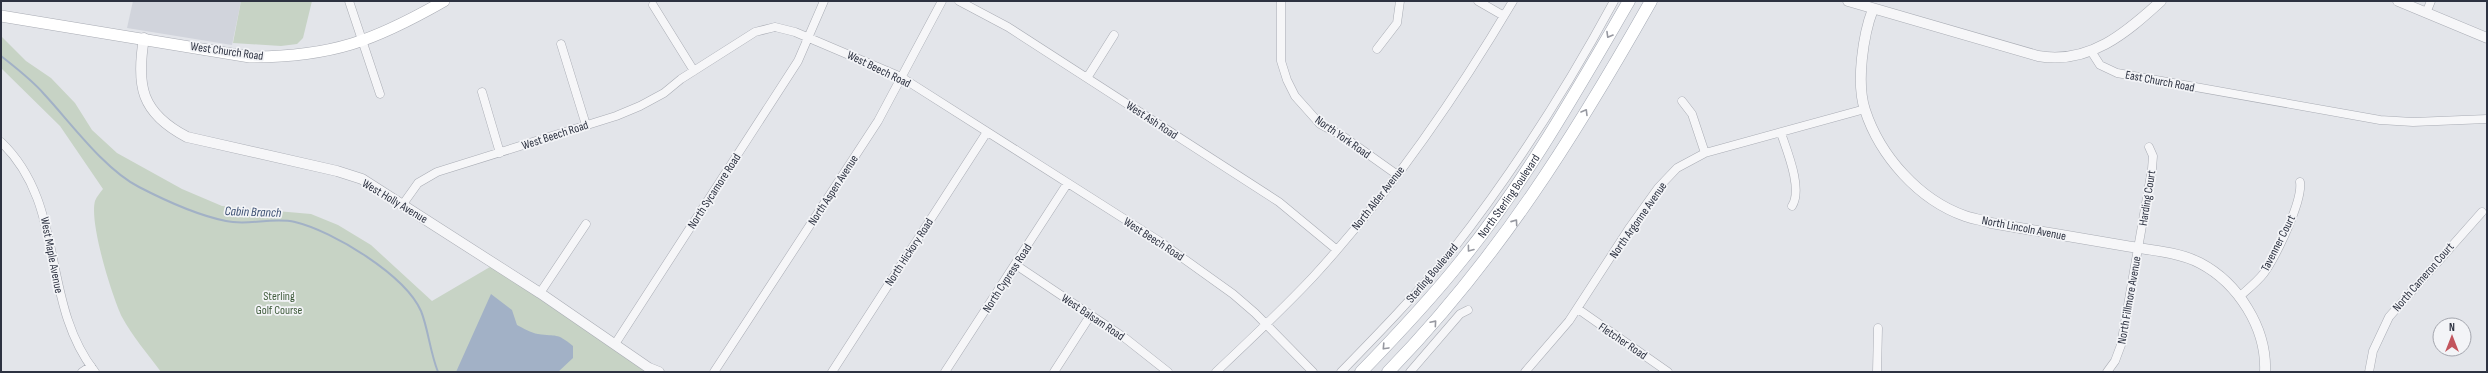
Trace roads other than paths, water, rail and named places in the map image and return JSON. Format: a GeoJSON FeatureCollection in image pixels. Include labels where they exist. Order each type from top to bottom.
{"type":"FeatureCollection","features":[{"type":"Feature","properties":{"kind":"main road","name":"West Church Road"},"geometry":{"type":"LineString","coordinates":[[1,16],[144,38],[250,57],[305,55],[364,42],[388,32],[444,1]]}},
{"type":"Feature","properties":{"kind":"main road","name":"North Sterling Boulevard"},"geometry":{"type":"LineString","coordinates":[[1361,372],[1461,261],[1508,199],[1548,137],[1629,1]]}},
{"type":"Feature","properties":{"kind":"main road","name":"North Sterling Boulevard"},"geometry":{"type":"LineString","coordinates":[[1388,372],[1459,294],[1528,203],[1652,1]]}},
{"type":"Feature","properties":{"kind":"street"},"geometry":{"type":"LineString","coordinates":[[349,1],[364,42],[380,94]]}},
{"type":"Feature","properties":{"kind":"street","name":"North Sycamore Road"},"geometry":{"type":"LineString","coordinates":[[615,344],[798,61],[810,37],[824,1]]}},
{"type":"Feature","properties":{"kind":"street","name":"North Aspen Avenue"},"geometry":{"type":"LineString","coordinates":[[714,372],[878,121],[942,1]]}},
{"type":"Feature","properties":{"kind":"street","name":"West Ash Road"},"geometry":{"type":"LineString","coordinates":[[959,1],[1008,27],[1279,202],[1337,250]]}},
{"type":"Feature","properties":{"kind":"street","name":"North York Road"},"geometry":{"type":"LineString","coordinates":[[1281,1],[1281,61],[1286,80],[1295,96],[1320,124],[1344,137],[1396,174]]}},
{"type":"Feature","properties":{"kind":"street"},"geometry":{"type":"LineString","coordinates":[[1377,49],[1397,23],[1400,1]]}},
{"type":"Feature","properties":{"kind":"street"},"geometry":{"type":"LineString","coordinates":[[1478,1],[1504,16]]}},
{"type":"Feature","properties":{"kind":"street","name":"North Alder Avenue"},"geometry":{"type":"LineString","coordinates":[[1216,372],[1266,324],[1337,250],[1375,204],[1454,97],[1513,1]]}},
{"type":"Feature","properties":{"kind":"street","name":"Sterling Boulevard"},"geometry":{"type":"LineString","coordinates":[[1341,372],[1408,302],[1481,212],[1548,110],[1614,1]]}},
{"type":"Feature","properties":{"kind":"street"},"geometry":{"type":"LineString","coordinates":[[1848,1],[1875,5],[2038,56],[2057,58],[2091,51],[2122,35],[2162,1]]}},
{"type":"Feature","properties":{"kind":"street"},"geometry":{"type":"LineString","coordinates":[[2398,1],[2487,38]]}},
{"type":"Feature","properties":{"kind":"street"},"geometry":{"type":"LineString","coordinates":[[2426,13],[2431,1]]}},
{"type":"Feature","properties":{"kind":"street"},"geometry":{"type":"LineString","coordinates":[[653,5],[694,71]]}},
{"type":"Feature","properties":{"kind":"street","name":"North Lincoln Avenue"},"geometry":{"type":"LineString","coordinates":[[1875,5],[1866,26],[1862,52],[1865,109],[1877,137],[1897,168],[1920,190],[1943,205],[1964,216],[1992,223],[2185,257],[2199,263],[2220,277],[2239,296],[2260,336],[2265,372]]}},
{"type":"Feature","properties":{"kind":"street","name":"West Beech Road"},"geometry":{"type":"LineString","coordinates":[[403,204],[418,183],[437,172],[500,153],[640,106],[664,93],[694,71],[755,32],[775,27],[810,37],[901,78],[1159,241],[1212,278],[1266,324],[1313,372]]}},
{"type":"Feature","properties":{"kind":"street"},"geometry":{"type":"LineString","coordinates":[[1087,78],[1114,35]]}},
{"type":"Feature","properties":{"kind":"street","name":"West Holly Avenue"},"geometry":{"type":"LineString","coordinates":[[144,38],[140,62],[143,90],[154,112],[170,128],[187,137],[337,171],[362,180],[403,204],[659,372]]}},
{"type":"Feature","properties":{"kind":"street"},"geometry":{"type":"LineString","coordinates":[[561,44],[586,125]]}},
{"type":"Feature","properties":{"kind":"street","name":"East Church Road"},"geometry":{"type":"LineString","coordinates":[[2091,51],[2100,66],[2117,73],[2380,120],[2413,122],[2487,119]]}},
{"type":"Feature","properties":{"kind":"street"},"geometry":{"type":"LineString","coordinates":[[482,92],[500,153]]}},
{"type":"Feature","properties":{"kind":"street"},"geometry":{"type":"LineString","coordinates":[[1682,101],[1692,114],[1705,153]]}},
{"type":"Feature","properties":{"kind":"street","name":"North Argonne Avenue"},"geometry":{"type":"LineString","coordinates":[[1525,372],[1559,334],[1578,309],[1658,188],[1677,168],[1705,153],[1865,109]]}},
{"type":"Feature","properties":{"kind":"street","name":"North Hickory Road"},"geometry":{"type":"LineString","coordinates":[[832,372],[987,132]]}},
{"type":"Feature","properties":{"kind":"street"},"geometry":{"type":"LineString","coordinates":[[1781,133],[1795,183],[1795,200],[1792,206]]}},
{"type":"Feature","properties":{"kind":"street","name":"West Maple Avenue"},"geometry":{"type":"LineString","coordinates":[[1,142],[23,167],[35,190],[43,210],[61,300],[73,331],[93,369]]}},
{"type":"Feature","properties":{"kind":"street","name":"Harding Court"},"geometry":{"type":"LineString","coordinates":[[2138,248],[2152,169],[2153,156],[2150,147]]}},
{"type":"Feature","properties":{"kind":"street","name":"Tavenner Court"},"geometry":{"type":"LineString","coordinates":[[2239,296],[2258,280],[2269,265],[2299,201],[2300,182]]}},
{"type":"Feature","properties":{"kind":"street","name":"North Cypress Road"},"geometry":{"type":"LineString","coordinates":[[945,372],[1068,184]]}},
{"type":"Feature","properties":{"kind":"street","name":"North Cameron Court"},"geometry":{"type":"LineString","coordinates":[[2369,372],[2373,351],[2389,316],[2482,212]]}},
{"type":"Feature","properties":{"kind":"street"},"geometry":{"type":"LineString","coordinates":[[540,293],[586,224]]}},
{"type":"Feature","properties":{"kind":"street","name":"North Fillmore Avenue"},"geometry":{"type":"LineString","coordinates":[[2107,372],[2115,361],[2121,345],[2138,248]]}},
{"type":"Feature","properties":{"kind":"street","name":"West Balsam Road"},"geometry":{"type":"LineString","coordinates":[[1016,265],[1125,338],[1168,372]]}},
{"type":"Feature","properties":{"kind":"street","name":"Fletcher Road"},"geometry":{"type":"LineString","coordinates":[[1578,309],[1668,372]]}},
{"type":"Feature","properties":{"kind":"street"},"geometry":{"type":"LineString","coordinates":[[1410,372],[1460,314],[1468,310]]}},
{"type":"Feature","properties":{"kind":"street"},"geometry":{"type":"LineString","coordinates":[[1054,372],[1090,316]]}},
{"type":"Feature","properties":{"kind":"street"},"geometry":{"type":"LineString","coordinates":[[1877,372],[1878,328]]}},
{"type":"Feature","properties":{"kind":"street"},"geometry":{"type":"LineString","coordinates":[[82,372],[93,369]]}},
{"type":"Feature","properties":{"kind":"water"},"geometry":{"type":"Polygon","coordinates":[[[491,294],[512,310],[517,325],[533,333],[559,337],[573,346],[573,358],[558,372],[456,372],[491,294]]]}},
{"type":"Feature","properties":{"kind":"waterway","name":"Cabin Branch"},"geometry":{"type":"LineString","coordinates":[[1,56],[24,74],[39,89],[88,145],[113,169],[139,187],[181,207],[226,221],[243,223],[278,220],[295,222],[311,227],[347,245],[384,269],[413,297],[421,311],[438,372]]}},
{"type":"Feature","properties":{"kind":"park label","name":"Sterling Golf Course"},"geometry":{"type":"Point","coordinates":[279,303]}}]}
